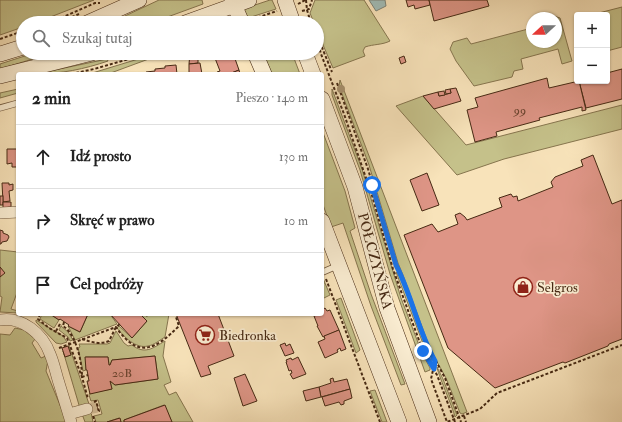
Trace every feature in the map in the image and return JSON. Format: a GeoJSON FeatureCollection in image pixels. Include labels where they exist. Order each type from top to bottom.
{"type":"FeatureCollection","features":[{"type":"Feature","properties":{"kind":"main road"},"geometry":{"type":"LineString","coordinates":[[103,16],[139,0]]}},
{"type":"Feature","properties":{"kind":"main road"},"geometry":{"type":"LineString","coordinates":[[202,16],[233,3],[249,0]]}},
{"type":"Feature","properties":{"kind":"main road"},"geometry":{"type":"LineString","coordinates":[[233,3],[243,16]]}},
{"type":"Feature","properties":{"kind":"main road"},"geometry":{"type":"LineString","coordinates":[[286,5],[297,16]]}},
{"type":"Feature","properties":{"kind":"main road"},"geometry":{"type":"LineString","coordinates":[[0,54],[16,49]]}},
{"type":"Feature","properties":{"kind":"main road"},"geometry":{"type":"LineString","coordinates":[[0,76],[64,60]]}},
{"type":"Feature","properties":{"kind":"main road"},"geometry":{"type":"LineString","coordinates":[[258,60],[263,72]]}},
{"type":"Feature","properties":{"kind":"main road"},"geometry":{"type":"LineString","coordinates":[[308,60],[312,72]]}},
{"type":"Feature","properties":{"kind":"main road","name":"POŁCZYŃSKA"},"geometry":{"type":"LineString","coordinates":[[324,103],[355,187],[387,308],[429,422]]}},
{"type":"Feature","properties":{"kind":"main road"},"geometry":{"type":"LineString","coordinates":[[324,226],[399,422]]}},
{"type":"Feature","properties":{"kind":"street"},"geometry":{"type":"LineString","coordinates":[[0,213],[16,212]]}},
{"type":"Feature","properties":{"kind":"street"},"geometry":{"type":"LineString","coordinates":[[0,320],[12,320],[22,323],[32,329],[42,340],[50,353],[70,418],[87,409]]}},
{"type":"Feature","properties":{"kind":"lane"},"geometry":{"type":"LineString","coordinates":[[0,108],[16,104]]}},
{"type":"Feature","properties":{"kind":"lane"},"geometry":{"type":"LineString","coordinates":[[324,272],[339,265]]}},
{"type":"Feature","properties":{"kind":"path"},"geometry":{"type":"LineString","coordinates":[[259,16],[286,5],[305,0],[309,16]]}},
{"type":"Feature","properties":{"kind":"path"},"geometry":{"type":"LineString","coordinates":[[299,16],[309,9],[312,0]]}},
{"type":"Feature","properties":{"kind":"path"},"geometry":{"type":"LineString","coordinates":[[67,16],[95,3],[101,4]]}},
{"type":"Feature","properties":{"kind":"path"},"geometry":{"type":"LineString","coordinates":[[0,39],[16,33]]}},
{"type":"Feature","properties":{"kind":"path"},"geometry":{"type":"LineString","coordinates":[[324,52],[332,72]]}},
{"type":"Feature","properties":{"kind":"path"},"geometry":{"type":"LineString","coordinates":[[80,72],[126,60]]}},
{"type":"Feature","properties":{"kind":"path"},"geometry":{"type":"LineString","coordinates":[[323,60],[363,169],[393,269],[406,305],[423,351],[437,375],[454,421]]}},
{"type":"Feature","properties":{"kind":"path"},"geometry":{"type":"LineString","coordinates":[[337,83],[368,169],[396,265],[402,276],[428,346],[442,373],[461,422]]}},
{"type":"Feature","properties":{"kind":"path"},"geometry":{"type":"LineString","coordinates":[[324,275],[380,422]]}},
{"type":"Feature","properties":{"kind":"path"},"geometry":{"type":"LineString","coordinates":[[39,316],[38,319],[49,328],[64,335],[70,344],[82,377],[89,403],[96,401],[99,411],[92,413],[95,422]]}},
{"type":"Feature","properties":{"kind":"path"},"geometry":{"type":"LineString","coordinates":[[116,327],[121,335],[138,348],[150,348],[168,337],[179,326],[176,316]]}},
{"type":"Feature","properties":{"kind":"path"},"geometry":{"type":"LineString","coordinates":[[63,326],[64,322]]}},
{"type":"Feature","properties":{"kind":"path"},"geometry":{"type":"LineString","coordinates":[[56,331],[60,324],[69,331],[75,342],[82,370],[82,377]]}},
{"type":"Feature","properties":{"kind":"path"},"geometry":{"type":"LineString","coordinates":[[63,347],[116,327],[120,324]]}},
{"type":"Feature","properties":{"kind":"path"},"geometry":{"type":"LineString","coordinates":[[82,339],[94,343],[104,343],[109,341],[116,327]]}},
{"type":"Feature","properties":{"kind":"path"},"geometry":{"type":"LineString","coordinates":[[435,361],[431,379],[447,422],[454,421],[480,409],[498,393],[622,345]]}},
{"type":"Feature","properties":{"kind":"path"},"geometry":{"type":"LineString","coordinates":[[82,377],[88,375]]}},
{"type":"Feature","properties":{"kind":"path"},"geometry":{"type":"LineString","coordinates":[[464,416],[466,422]]}},
{"type":"Feature","properties":{"kind":"shaded area"},"geometry":{"type":"Polygon","coordinates":[[[0,0],[94,0],[53,16],[16,16],[16,29],[0,35],[0,0]]]}},
{"type":"Feature","properties":{"kind":"shaded area"},"geometry":{"type":"Polygon","coordinates":[[[159,0],[202,0],[203,4],[170,16],[125,16],[159,0]]]}},
{"type":"Feature","properties":{"kind":"shaded area"},"geometry":{"type":"Polygon","coordinates":[[[272,0],[276,9],[254,16],[247,16],[244,10],[246,8],[272,0]]]}},
{"type":"Feature","properties":{"kind":"shaded area"},"geometry":{"type":"Polygon","coordinates":[[[315,0],[364,0],[390,41],[365,47],[363,51],[365,56],[333,68],[324,47],[324,16],[311,16],[310,13],[315,0]]]}},
{"type":"Feature","properties":{"kind":"shaded area"},"geometry":{"type":"Polygon","coordinates":[[[622,7],[622,47],[610,50],[610,12],[603,12],[622,7]]]}},
{"type":"Feature","properties":{"kind":"shaded area"},"geometry":{"type":"Polygon","coordinates":[[[562,25],[572,61],[562,64],[558,49],[521,59],[523,69],[514,71],[512,77],[474,86],[456,61],[450,49],[453,42],[467,38],[471,44],[526,30],[526,48],[562,48],[562,25]]]}},
{"type":"Feature","properties":{"kind":"shaded area"},"geometry":{"type":"Polygon","coordinates":[[[16,59],[29,60],[0,69],[0,64],[16,59]]]}},
{"type":"Feature","properties":{"kind":"shaded area"},"geometry":{"type":"Polygon","coordinates":[[[102,60],[108,61],[81,69],[63,72],[45,72],[102,60]]]}},
{"type":"Feature","properties":{"kind":"shaded area"},"geometry":{"type":"Polygon","coordinates":[[[135,60],[146,60],[113,72],[96,72],[135,60]]]}},
{"type":"Feature","properties":{"kind":"shaded area"},"geometry":{"type":"Polygon","coordinates":[[[266,60],[295,60],[299,72],[271,72],[266,60]]]}},
{"type":"Feature","properties":{"kind":"shaded area"},"geometry":{"type":"Polygon","coordinates":[[[340,80],[467,412],[462,414],[460,413],[446,378],[431,351],[398,263],[369,165],[339,86],[340,80]]]}},
{"type":"Feature","properties":{"kind":"shaded area"},"geometry":{"type":"Polygon","coordinates":[[[16,89],[16,94],[0,98],[0,93],[16,89]]]}},
{"type":"Feature","properties":{"kind":"shaded area"},"geometry":{"type":"Polygon","coordinates":[[[332,89],[362,169],[401,298],[422,353],[430,368],[430,370],[425,372],[390,274],[360,170],[332,95],[332,89]]]}},
{"type":"Feature","properties":{"kind":"shaded area"},"geometry":{"type":"Polygon","coordinates":[[[423,96],[466,145],[622,105],[622,129],[504,159],[457,175],[396,106],[423,96]]]}},
{"type":"Feature","properties":{"kind":"shaded area"},"geometry":{"type":"Polygon","coordinates":[[[324,135],[345,191],[355,228],[350,231],[371,294],[405,384],[401,385],[371,306],[343,223],[331,227],[324,208],[324,135]]]}},
{"type":"Feature","properties":{"kind":"shaded area"},"geometry":{"type":"Polygon","coordinates":[[[0,250],[16,252],[16,295],[11,309],[16,310],[16,313],[0,312],[2,297],[0,296],[0,277],[4,273],[0,267],[0,250]]]}},
{"type":"Feature","properties":{"kind":"shaded area"},"geometry":{"type":"Polygon","coordinates":[[[396,272],[400,277],[432,358],[431,361],[425,349],[396,272]]]}},
{"type":"Feature","properties":{"kind":"shaded area"},"geometry":{"type":"Polygon","coordinates":[[[324,281],[330,295],[324,298],[324,281]]]}},
{"type":"Feature","properties":{"kind":"shaded area"},"geometry":{"type":"Polygon","coordinates":[[[341,298],[360,350],[356,353],[336,300],[341,298]]]}},
{"type":"Feature","properties":{"kind":"shaded area"},"geometry":{"type":"Polygon","coordinates":[[[41,316],[53,316],[59,320],[54,328],[40,319],[41,316]]]}},
{"type":"Feature","properties":{"kind":"shaded area"},"geometry":{"type":"Polygon","coordinates":[[[87,316],[111,316],[117,324],[75,340],[68,326],[80,332],[87,316]]]}},
{"type":"Feature","properties":{"kind":"shaded area"},"geometry":{"type":"Polygon","coordinates":[[[142,316],[169,316],[165,337],[155,344],[148,346],[139,346],[135,344],[123,335],[117,328],[119,326],[132,338],[147,321],[142,316]]]}},
{"type":"Feature","properties":{"kind":"shaded area"},"geometry":{"type":"Polygon","coordinates":[[[36,320],[63,336],[67,342],[61,344],[56,343],[36,322],[36,320]]]}},
{"type":"Feature","properties":{"kind":"shaded area"},"geometry":{"type":"Polygon","coordinates":[[[61,326],[68,332],[73,340],[70,341],[68,337],[59,330],[61,326]]]}},
{"type":"Feature","properties":{"kind":"shaded area"},"geometry":{"type":"Polygon","coordinates":[[[15,328],[24,330],[35,339],[32,343],[41,358],[46,356],[48,360],[46,371],[66,422],[0,422],[0,334],[10,335],[15,328]]]}},
{"type":"Feature","properties":{"kind":"shaded area"},"geometry":{"type":"Polygon","coordinates":[[[116,331],[124,343],[128,346],[132,345],[141,350],[157,346],[165,341],[163,356],[171,382],[164,385],[169,395],[176,392],[193,422],[172,422],[164,405],[124,420],[124,422],[121,422],[119,418],[107,422],[96,422],[94,416],[102,414],[98,400],[91,401],[89,395],[90,393],[112,389],[110,381],[115,385],[158,379],[155,356],[112,360],[110,365],[108,357],[86,357],[86,370],[83,371],[78,348],[80,347],[79,344],[110,343],[116,331]]]}},
{"type":"Feature","properties":{"kind":"shaded area"},"geometry":{"type":"Polygon","coordinates":[[[68,346],[89,404],[80,407],[63,351],[65,357],[71,355],[68,346]]]}},
{"type":"Feature","properties":{"kind":"shaded area"},"geometry":{"type":"Polygon","coordinates":[[[437,367],[457,415],[455,417],[440,376],[437,367]]]}},
{"type":"Feature","properties":{"kind":"shaded area"},"geometry":{"type":"Polygon","coordinates":[[[375,390],[387,422],[382,422],[370,391],[375,390]]]}},
{"type":"Feature","properties":{"kind":"shaded area"},"geometry":{"type":"Polygon","coordinates":[[[91,412],[93,422],[85,422],[82,414],[91,412]]]}},
{"type":"Feature","properties":{"kind":"water"},"geometry":{"type":"Polygon","coordinates":[[[369,0],[385,0],[386,6],[376,11],[369,0]]]}},
{"type":"Feature","properties":{"kind":"building"},"geometry":{"type":"Polygon","coordinates":[[[406,0],[429,0],[430,5],[415,9],[414,5],[408,7],[406,0]]]}},
{"type":"Feature","properties":{"kind":"building"},"geometry":{"type":"Polygon","coordinates":[[[429,0],[487,0],[489,6],[434,21],[429,0]]]}},
{"type":"Feature","properties":{"kind":"building"},"geometry":{"type":"Polygon","coordinates":[[[404,56],[406,62],[401,64],[399,58],[404,56]]]}},
{"type":"Feature","properties":{"kind":"building"},"geometry":{"type":"Polygon","coordinates":[[[189,60],[198,60],[198,63],[189,64],[189,60]]]}},
{"type":"Feature","properties":{"kind":"building"},"geometry":{"type":"Polygon","coordinates":[[[216,60],[235,60],[239,70],[234,72],[217,72],[220,71],[216,60]]]}},
{"type":"Feature","properties":{"kind":"building"},"geometry":{"type":"Polygon","coordinates":[[[200,63],[202,72],[189,72],[189,64],[200,63]]]}},
{"type":"Feature","properties":{"kind":"building"},"geometry":{"type":"Polygon","coordinates":[[[176,65],[177,72],[146,72],[165,68],[165,66],[176,65]]]}},
{"type":"Feature","properties":{"kind":"building"},"geometry":{"type":"Polygon","coordinates":[[[622,69],[622,99],[586,108],[580,84],[610,84],[610,72],[622,69]]]}},
{"type":"Feature","properties":{"kind":"building"},"geometry":{"type":"Polygon","coordinates":[[[547,78],[549,88],[574,82],[574,84],[580,84],[586,110],[582,111],[582,107],[539,118],[540,120],[496,132],[497,136],[475,142],[467,110],[478,107],[475,98],[547,78]]]}},
{"type":"Feature","properties":{"kind":"building"},"geometry":{"type":"Polygon","coordinates":[[[456,88],[461,101],[434,109],[423,96],[438,92],[439,96],[451,93],[450,89],[456,88]]]}},
{"type":"Feature","properties":{"kind":"building"},"geometry":{"type":"Polygon","coordinates":[[[450,89],[451,93],[446,94],[445,90],[450,89]]]}},
{"type":"Feature","properties":{"kind":"building"},"geometry":{"type":"Polygon","coordinates":[[[444,91],[445,95],[439,96],[438,92],[444,91]]]}},
{"type":"Feature","properties":{"kind":"building"},"geometry":{"type":"Polygon","coordinates":[[[7,149],[16,149],[16,167],[12,167],[12,163],[7,164],[7,149]]]}},
{"type":"Feature","properties":{"kind":"building","name":"Selgros"},"geometry":{"type":"Polygon","coordinates":[[[593,155],[612,204],[622,200],[622,339],[565,363],[563,362],[495,388],[448,348],[404,235],[432,224],[438,232],[458,224],[455,215],[460,213],[467,220],[502,207],[499,198],[511,194],[513,197],[517,196],[518,201],[553,187],[551,182],[555,177],[583,166],[581,160],[593,155]]]}},
{"type":"Feature","properties":{"kind":"building"},"geometry":{"type":"Polygon","coordinates":[[[427,173],[439,205],[422,211],[410,180],[427,173]]]}},
{"type":"Feature","properties":{"kind":"building"},"geometry":{"type":"Polygon","coordinates":[[[2,183],[9,183],[9,185],[13,184],[13,190],[9,191],[10,201],[3,202],[2,183]]]}},
{"type":"Feature","properties":{"kind":"building"},"geometry":{"type":"Polygon","coordinates":[[[0,196],[3,196],[3,205],[0,205],[0,196]]]}},
{"type":"Feature","properties":{"kind":"building"},"geometry":{"type":"Polygon","coordinates":[[[3,202],[11,202],[11,207],[3,208],[3,202]]]}},
{"type":"Feature","properties":{"kind":"building"},"geometry":{"type":"Polygon","coordinates":[[[0,230],[9,237],[7,241],[2,242],[1,244],[0,244],[0,230]]]}},
{"type":"Feature","properties":{"kind":"building"},"geometry":{"type":"Polygon","coordinates":[[[0,267],[5,273],[0,277],[0,267]]]}},
{"type":"Feature","properties":{"kind":"building"},"geometry":{"type":"Polygon","coordinates":[[[324,309],[327,311],[330,310],[339,330],[323,337],[314,316],[324,316],[324,309]]]}},
{"type":"Feature","properties":{"kind":"building"},"geometry":{"type":"Polygon","coordinates":[[[53,316],[87,316],[80,332],[68,326],[69,325],[60,319],[59,320],[53,316]]]}},
{"type":"Feature","properties":{"kind":"building"},"geometry":{"type":"Polygon","coordinates":[[[112,316],[142,316],[147,321],[132,338],[112,316]]]}},
{"type":"Feature","properties":{"kind":"building","name":"Biedronka"},"geometry":{"type":"Polygon","coordinates":[[[177,316],[219,316],[234,356],[208,366],[211,374],[201,377],[177,316]]]}},
{"type":"Feature","properties":{"kind":"building"},"geometry":{"type":"Polygon","coordinates":[[[339,330],[346,349],[341,351],[340,348],[337,350],[338,352],[325,358],[318,342],[325,339],[324,336],[339,330]]]}},
{"type":"Feature","properties":{"kind":"building"},"geometry":{"type":"Polygon","coordinates":[[[285,343],[286,346],[290,344],[294,353],[285,356],[280,345],[285,343]]]}},
{"type":"Feature","properties":{"kind":"building"},"geometry":{"type":"Polygon","coordinates":[[[68,346],[71,355],[65,357],[62,348],[68,346]]]}},
{"type":"Feature","properties":{"kind":"building"},"geometry":{"type":"Polygon","coordinates":[[[155,356],[158,379],[115,385],[110,381],[112,389],[90,394],[87,381],[89,381],[85,357],[108,357],[110,365],[112,360],[155,356]]]}},
{"type":"Feature","properties":{"kind":"building"},"geometry":{"type":"Polygon","coordinates":[[[298,357],[306,374],[293,379],[290,374],[292,373],[291,370],[289,371],[286,360],[291,358],[292,360],[298,357]]]}},
{"type":"Feature","properties":{"kind":"building"},"geometry":{"type":"Polygon","coordinates":[[[245,374],[257,401],[243,406],[234,378],[245,374]]]}},
{"type":"Feature","properties":{"kind":"building"},"geometry":{"type":"Polygon","coordinates":[[[333,378],[334,382],[347,379],[350,389],[321,397],[319,387],[331,383],[330,379],[333,378]]]}},
{"type":"Feature","properties":{"kind":"building"},"geometry":{"type":"Polygon","coordinates":[[[319,387],[321,397],[306,401],[303,391],[319,387]]]}},
{"type":"Feature","properties":{"kind":"building"},"geometry":{"type":"Polygon","coordinates":[[[350,389],[352,398],[344,401],[344,404],[341,405],[339,402],[325,406],[322,397],[350,389]]]}},
{"type":"Feature","properties":{"kind":"building"},"geometry":{"type":"Polygon","coordinates":[[[96,403],[98,410],[88,413],[86,405],[96,403]]]}},
{"type":"Feature","properties":{"kind":"building"},"geometry":{"type":"Polygon","coordinates":[[[165,405],[172,422],[124,422],[124,420],[165,405]]]}},
{"type":"Feature","properties":{"kind":"building"},"geometry":{"type":"Polygon","coordinates":[[[120,418],[121,422],[107,422],[120,418]]]}},
{"type":"Feature","properties":{"kind":"tunnel"},"geometry":{"type":"LineString","coordinates":[[87,409],[97,407]]}},
{"type":"Feature","properties":{"kind":"place","name":"Selgros"},"geometry":{"type":"Point","coordinates":[523,287]}},
{"type":"Feature","properties":{"kind":"place","name":"Biedronka"},"geometry":{"type":"Point","coordinates":[205,335]}},
{"type":"Feature","properties":{"kind":"route"},"geometry":{"type":"LineString","coordinates":[[372,185],[396,265],[402,276],[430,353],[435,361],[434,369],[423,351]]}}]}
